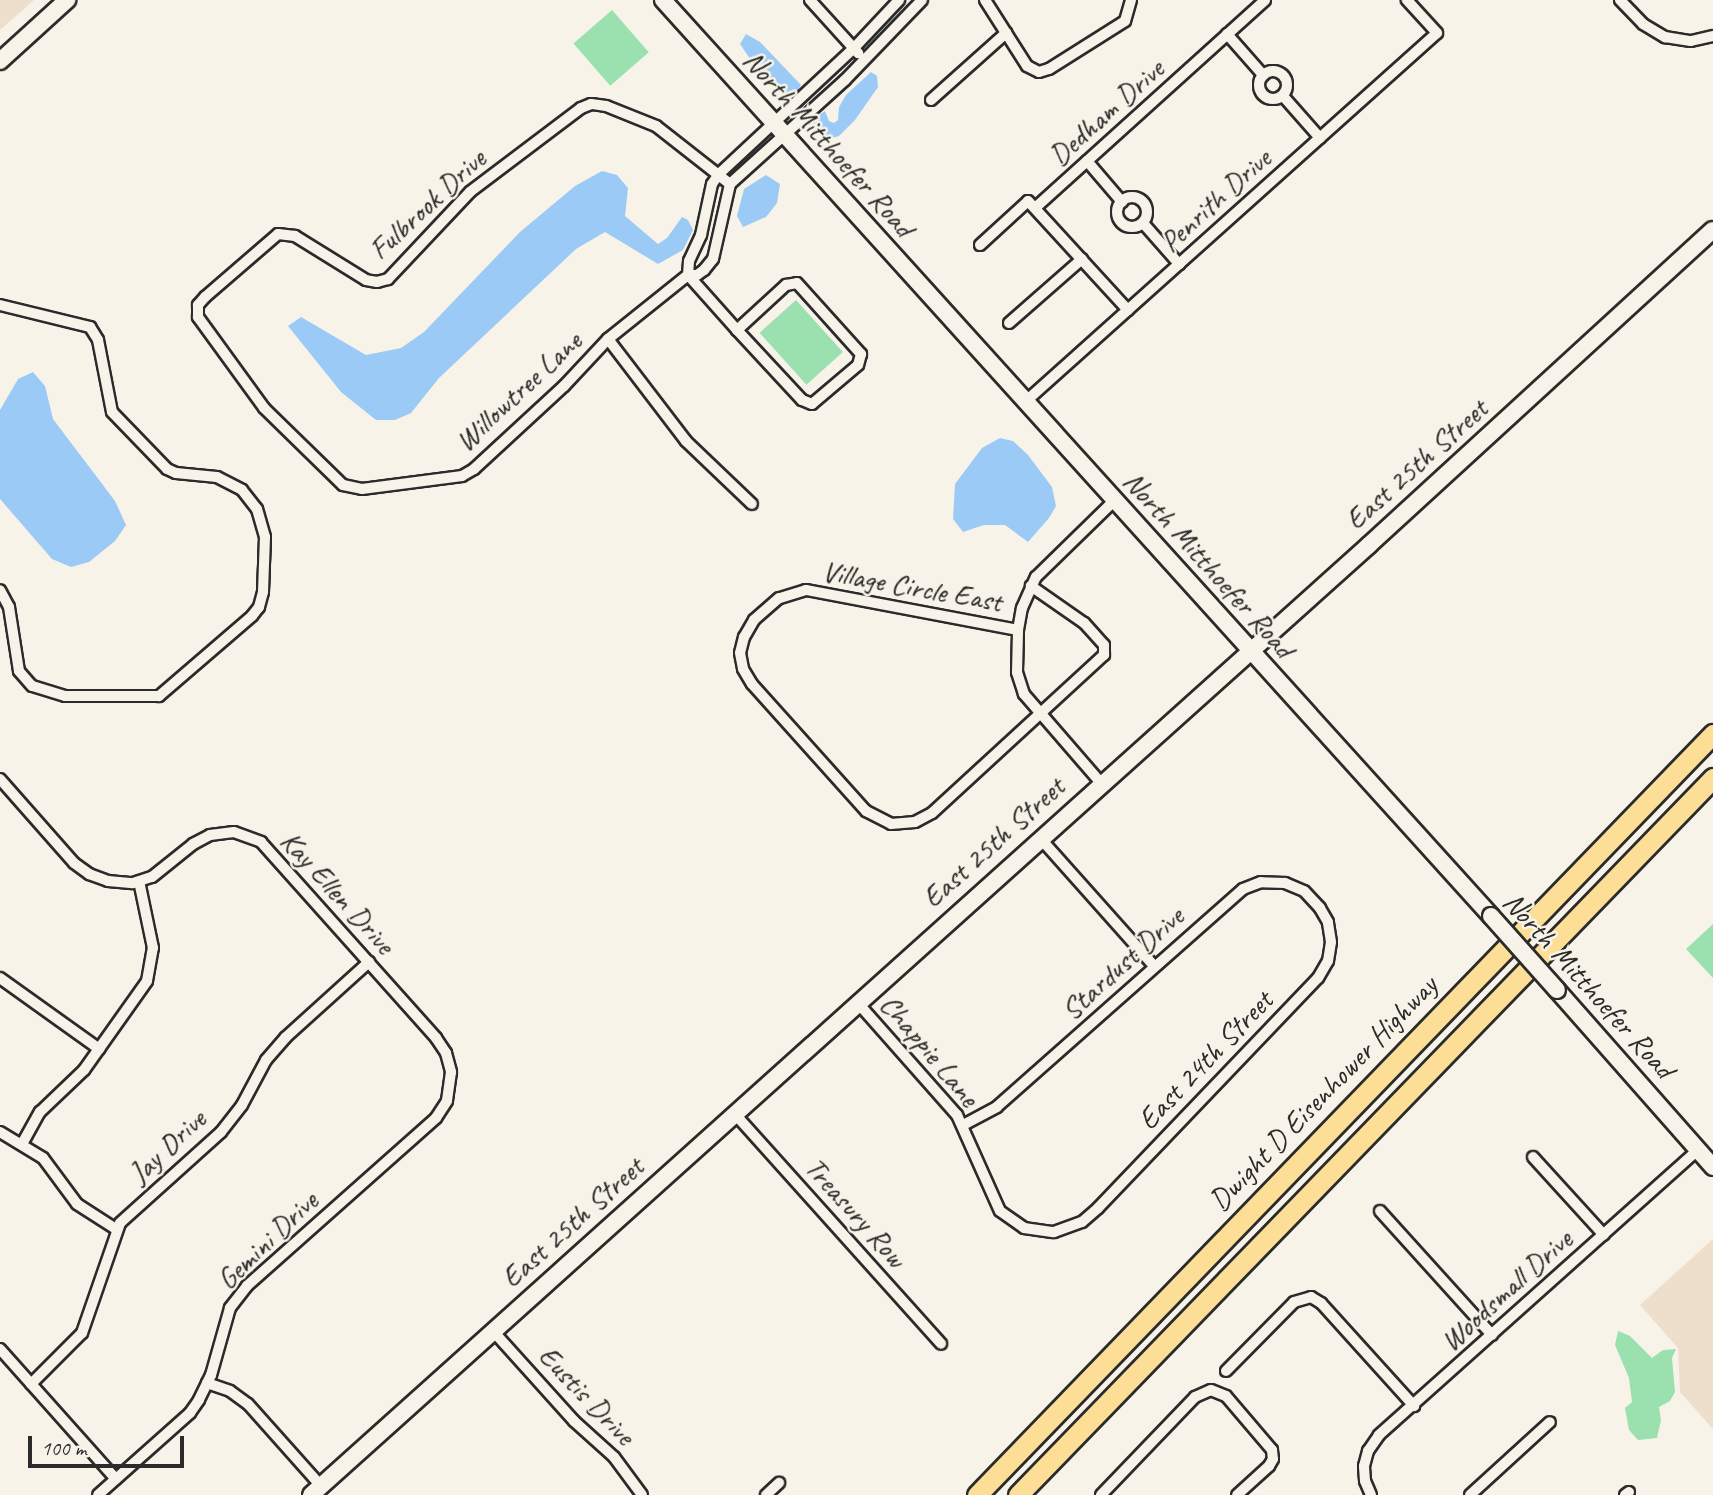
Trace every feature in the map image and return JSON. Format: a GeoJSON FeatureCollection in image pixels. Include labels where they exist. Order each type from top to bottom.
{"type":"FeatureCollection","features":[{"type":"Feature","properties":{"kind":"highway","name":"Dwight D Eisenhower Highway"},"geometry":{"type":"LineString","coordinates":[[977,1495],[1713,734]]}},
{"type":"Feature","properties":{"kind":"highway","name":"Dwight D Eisenhower Highway"},"geometry":{"type":"LineString","coordinates":[[1018,1495],[1713,778]]}},
{"type":"Feature","properties":{"kind":"street"},"geometry":{"type":"LineString","coordinates":[[0,61],[67,0]]}},
{"type":"Feature","properties":{"kind":"street","name":"North Mitthoefer Road"},"geometry":{"type":"LineString","coordinates":[[663,0],[1491,916],[1713,1167]]}},
{"type":"Feature","properties":{"kind":"street"},"geometry":{"type":"LineString","coordinates":[[810,0],[864,60]]}},
{"type":"Feature","properties":{"kind":"street"},"geometry":{"type":"LineString","coordinates":[[737,330],[786,285],[797,283],[858,347],[861,360],[815,403],[807,404],[737,330],[688,275],[689,261],[701,235],[712,184],[719,174],[772,121],[854,48],[899,0]]}},
{"type":"Feature","properties":{"kind":"street"},"geometry":{"type":"LineString","coordinates":[[730,184],[864,60],[922,0]]}},
{"type":"Feature","properties":{"kind":"street"},"geometry":{"type":"LineString","coordinates":[[985,0],[1027,66],[1034,71],[1044,71],[1125,20],[1130,0]]}},
{"type":"Feature","properties":{"kind":"street","name":"Dedham Drive"},"geometry":{"type":"LineString","coordinates":[[979,245],[1028,201],[1035,208],[1265,0]]}},
{"type":"Feature","properties":{"kind":"street","name":"Penrith Drive"},"geometry":{"type":"LineString","coordinates":[[1025,402],[1437,33],[1407,0]]}},
{"type":"Feature","properties":{"kind":"street"},"geometry":{"type":"LineString","coordinates":[[1620,0],[1643,24],[1660,35],[1680,40],[1709,37]]}},
{"type":"Feature","properties":{"kind":"street"},"geometry":{"type":"LineString","coordinates":[[931,100],[1006,33]]}},
{"type":"Feature","properties":{"kind":"street"},"geometry":{"type":"LineString","coordinates":[[1227,34],[1263,75]]}},
{"type":"Feature","properties":{"kind":"street"},"geometry":{"type":"LineString","coordinates":[[1274,71],[1283,74],[1287,88],[1283,96],[1269,100],[1262,95],[1258,86],[1263,75],[1274,71]]}},
{"type":"Feature","properties":{"kind":"street"},"geometry":{"type":"LineString","coordinates":[[1283,96],[1320,138]]}},
{"type":"Feature","properties":{"kind":"street","name":"Fulbrook Drive"},"geometry":{"type":"LineString","coordinates":[[198,305],[271,237],[281,233],[295,236],[366,280],[377,282],[388,279],[470,192],[581,108],[591,104],[606,106],[656,126],[730,184]]}},
{"type":"Feature","properties":{"kind":"street"},"geometry":{"type":"LineString","coordinates":[[1087,161],[1122,202]]}},
{"type":"Feature","properties":{"kind":"street","name":"Willowtree Lane"},"geometry":{"type":"LineString","coordinates":[[198,305],[200,323],[264,408],[339,481],[356,489],[451,478],[471,472],[564,386],[608,339],[688,275],[697,275],[713,259],[730,184]]}},
{"type":"Feature","properties":{"kind":"street"},"geometry":{"type":"LineString","coordinates":[[1136,198],[1144,204],[1147,213],[1143,222],[1130,227],[1122,222],[1118,210],[1122,202],[1136,198]]}},
{"type":"Feature","properties":{"kind":"street"},"geometry":{"type":"LineString","coordinates":[[1035,208],[1128,310]]}},
{"type":"Feature","properties":{"kind":"street"},"geometry":{"type":"LineString","coordinates":[[1143,222],[1179,264]]}},
{"type":"Feature","properties":{"kind":"street","name":"East 25th Street"},"geometry":{"type":"LineString","coordinates":[[316,1491],[1713,230]]}},
{"type":"Feature","properties":{"kind":"street"},"geometry":{"type":"LineString","coordinates":[[1009,323],[1082,259]]}},
{"type":"Feature","properties":{"kind":"street"},"geometry":{"type":"LineString","coordinates":[[0,305],[90,327],[98,340],[109,404],[114,414],[167,469],[176,473],[212,475],[230,482],[249,497],[261,517],[265,537],[260,604],[252,617],[161,696],[65,695],[32,686],[19,671],[9,607],[0,590]]}},
{"type":"Feature","properties":{"kind":"street"},"geometry":{"type":"LineString","coordinates":[[608,339],[686,441],[752,504]]}},
{"type":"Feature","properties":{"kind":"street"},"geometry":{"type":"LineString","coordinates":[[1101,783],[1026,698],[1019,683],[1018,630],[1031,586],[1047,563],[1114,502]]}},
{"type":"Feature","properties":{"kind":"street"},"geometry":{"type":"LineString","coordinates":[[1031,586],[1080,620],[1102,643],[1105,651],[1102,659],[1041,715]]}},
{"type":"Feature","properties":{"kind":"street","name":"Village Circle East"},"geometry":{"type":"LineString","coordinates":[[1018,630],[806,590],[786,594],[766,609],[748,628],[740,648],[743,669],[752,684],[866,811],[891,824],[915,822],[932,813],[1041,715]]}},
{"type":"Feature","properties":{"kind":"street","name":"Kay Ellen Drive"},"geometry":{"type":"LineString","coordinates":[[0,779],[81,869],[108,881],[139,881],[162,872],[193,845],[210,835],[234,832],[248,836],[268,848],[444,1049],[451,1072],[447,1101]]}},
{"type":"Feature","properties":{"kind":"street"},"geometry":{"type":"LineString","coordinates":[[1040,838],[1154,966]]}},
{"type":"Feature","properties":{"kind":"street"},"geometry":{"type":"LineString","coordinates":[[22,1144],[40,1112],[81,1073],[140,994],[151,972],[153,948],[139,881]]}},
{"type":"Feature","properties":{"kind":"street","name":"Stardust Drive"},"geometry":{"type":"LineString","coordinates":[[963,1125],[997,1107],[1235,895],[1256,884],[1271,881],[1290,885],[1311,897],[1320,908]]}},
{"type":"Feature","properties":{"kind":"street","name":"East 24th Street"},"geometry":{"type":"LineString","coordinates":[[1073,1226],[1098,1208],[1318,978],[1328,961],[1331,942],[1328,922],[1320,908]]}},
{"type":"Feature","properties":{"kind":"street","name":"Jay Drive"},"geometry":{"type":"LineString","coordinates":[[31,1384],[82,1333],[116,1229],[122,1220],[221,1132],[242,1105],[261,1069],[279,1045],[369,962]]}},
{"type":"Feature","properties":{"kind":"street"},"geometry":{"type":"LineString","coordinates":[[0,978],[99,1049]]}},
{"type":"Feature","properties":{"kind":"street","name":"Chappie Lane"},"geometry":{"type":"LineString","coordinates":[[857,1002],[950,1106],[963,1125],[995,1202],[1007,1218],[1039,1232],[1073,1226]]}},
{"type":"Feature","properties":{"kind":"street","name":"Gemini Drive"},"geometry":{"type":"LineString","coordinates":[[99,1495],[190,1413],[207,1383],[230,1308],[247,1286],[429,1124],[447,1101]]}},
{"type":"Feature","properties":{"kind":"street","name":"Treasury Row"},"geometry":{"type":"LineString","coordinates":[[734,1113],[941,1344]]}},
{"type":"Feature","properties":{"kind":"street"},"geometry":{"type":"LineString","coordinates":[[0,1132],[46,1160],[77,1204],[116,1229]]}},
{"type":"Feature","properties":{"kind":"street","name":"Woodsmall Drive"},"geometry":{"type":"LineString","coordinates":[[1371,1495],[1364,1476],[1366,1456],[1373,1443],[1698,1150]]}},
{"type":"Feature","properties":{"kind":"street"},"geometry":{"type":"LineString","coordinates":[[1533,1157],[1604,1235]]}},
{"type":"Feature","properties":{"kind":"street"},"geometry":{"type":"LineString","coordinates":[[1380,1211],[1492,1335]]}},
{"type":"Feature","properties":{"kind":"street"},"geometry":{"type":"LineString","coordinates":[[1226,1371],[1294,1302],[1311,1297],[1321,1303],[1414,1406]]}},
{"type":"Feature","properties":{"kind":"street","name":"Eustis Drive"},"geometry":{"type":"LineString","coordinates":[[493,1331],[574,1421],[614,1457],[642,1495]]}},
{"type":"Feature","properties":{"kind":"street"},"geometry":{"type":"LineString","coordinates":[[0,1349],[116,1479]]}},
{"type":"Feature","properties":{"kind":"street"},"geometry":{"type":"LineString","coordinates":[[207,1383],[230,1391],[248,1404],[316,1491]]}},
{"type":"Feature","properties":{"kind":"street"},"geometry":{"type":"LineString","coordinates":[[1106,1494],[1195,1397],[1211,1390],[1226,1396],[1269,1445],[1272,1456],[1269,1466],[1237,1495]]}},
{"type":"Feature","properties":{"kind":"street"},"geometry":{"type":"LineString","coordinates":[[1470,1495],[1550,1422]]}},
{"type":"Feature","properties":{"kind":"street"},"geometry":{"type":"LineString","coordinates":[[766,1495],[779,1483]]}},
{"type":"Feature","properties":{"kind":"shaded area"},"geometry":{"type":"Polygon","coordinates":[[[0,0],[34,0],[0,30],[0,0]]]}},
{"type":"Feature","properties":{"kind":"shaded area"},"geometry":{"type":"Polygon","coordinates":[[[1713,1239],[1713,1429],[1680,1392],[1678,1348],[1640,1305],[1713,1239]]]}},
{"type":"Feature","properties":{"kind":"green space"},"geometry":{"type":"Polygon","coordinates":[[[612,10],[649,52],[610,86],[574,43],[612,10]]]}},
{"type":"Feature","properties":{"kind":"green space"},"geometry":{"type":"Polygon","coordinates":[[[796,300],[843,352],[806,385],[760,333],[796,300]]]}},
{"type":"Feature","properties":{"kind":"green space"},"geometry":{"type":"Polygon","coordinates":[[[1713,924],[1713,978],[1686,949],[1713,924]]]}},
{"type":"Feature","properties":{"kind":"green space"},"geometry":{"type":"Polygon","coordinates":[[[1618,1331],[1630,1336],[1652,1358],[1663,1350],[1676,1349],[1672,1358],[1675,1392],[1670,1401],[1659,1407],[1661,1420],[1657,1438],[1638,1440],[1629,1430],[1625,1408],[1632,1402],[1629,1378],[1615,1345],[1618,1331]]]}},
{"type":"Feature","properties":{"kind":"water"},"geometry":{"type":"Polygon","coordinates":[[[746,34],[760,42],[801,85],[798,90],[786,94],[778,90],[757,69],[740,44],[746,34]]]}},
{"type":"Feature","properties":{"kind":"water"},"geometry":{"type":"Polygon","coordinates":[[[871,72],[877,76],[878,87],[855,120],[839,136],[825,140],[812,126],[819,115],[825,111],[829,121],[834,123],[838,120],[839,107],[846,95],[871,72]]]}},
{"type":"Feature","properties":{"kind":"water"},"geometry":{"type":"Polygon","coordinates":[[[602,171],[617,175],[628,188],[625,216],[658,244],[667,238],[682,217],[688,220],[693,230],[683,250],[658,264],[605,232],[576,249],[439,378],[411,413],[395,420],[376,420],[341,392],[288,326],[301,317],[366,355],[401,348],[424,332],[520,232],[575,186],[602,171]]]}},
{"type":"Feature","properties":{"kind":"water"},"geometry":{"type":"Polygon","coordinates":[[[766,175],[780,184],[777,203],[766,217],[743,227],[737,216],[744,189],[766,175]]]}},
{"type":"Feature","properties":{"kind":"water"},"geometry":{"type":"Polygon","coordinates":[[[33,372],[45,386],[53,419],[115,501],[126,525],[115,541],[89,562],[71,567],[52,559],[0,499],[0,410],[18,379],[33,372]]]}},
{"type":"Feature","properties":{"kind":"water"},"geometry":{"type":"Polygon","coordinates":[[[1000,438],[1013,441],[1028,455],[1052,487],[1056,506],[1028,542],[1005,525],[984,525],[963,532],[953,519],[955,484],[982,448],[1000,438]]]}}]}
